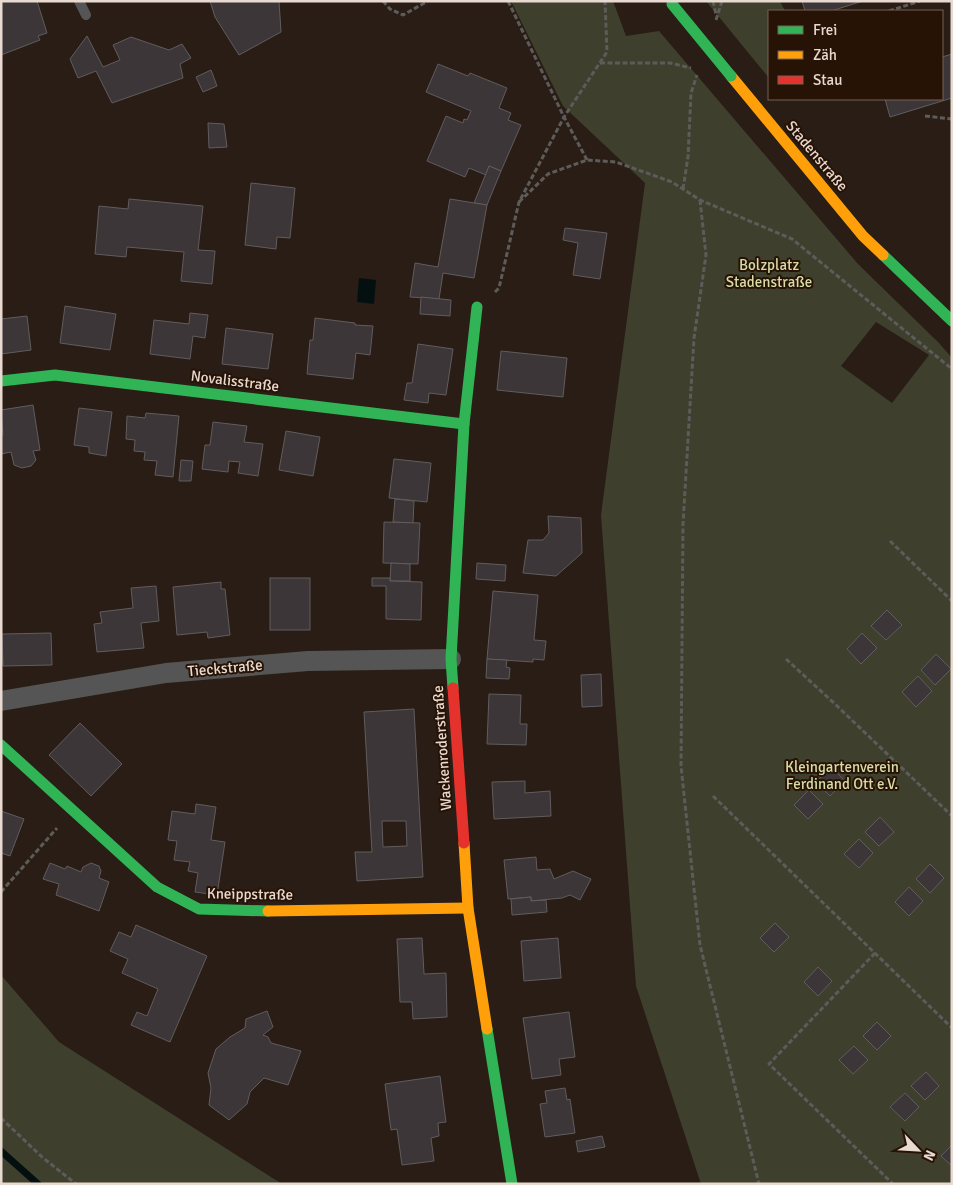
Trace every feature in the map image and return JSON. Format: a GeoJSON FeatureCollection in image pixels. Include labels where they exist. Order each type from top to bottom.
{"type":"FeatureCollection","features":[{"type":"Feature","properties":{"kind":"street","name":"Stadenstraße"},"geometry":{"type":"LineString","coordinates":[[671,3],[863,236],[952,321]]}},
{"type":"Feature","properties":{"kind":"street","name":"Wackenroderstraße"},"geometry":{"type":"LineString","coordinates":[[477,307],[464,424],[451,659],[468,908],[512,1184]]}},
{"type":"Feature","properties":{"kind":"street","name":"Novalisstraße"},"geometry":{"type":"LineString","coordinates":[[1,381],[55,375],[464,424]]}},
{"type":"Feature","properties":{"kind":"street","name":"Tieckstraße"},"geometry":{"type":"LineString","coordinates":[[1,701],[166,672],[308,661],[451,659]]}},
{"type":"Feature","properties":{"kind":"street","name":"Kneippstraße"},"geometry":{"type":"LineString","coordinates":[[1,745],[157,887],[199,908],[236,911],[468,908]]}},
{"type":"Feature","properties":{"kind":"lane"},"geometry":{"type":"LineString","coordinates":[[79,1],[86,15]]}},
{"type":"Feature","properties":{"kind":"path"},"geometry":{"type":"LineString","coordinates":[[383,1],[390,8],[403,15],[428,1]]}},
{"type":"Feature","properties":{"kind":"path"},"geometry":{"type":"LineString","coordinates":[[508,1],[587,160]]}},
{"type":"Feature","properties":{"kind":"path"},"geometry":{"type":"LineString","coordinates":[[477,307],[499,288],[519,202],[564,117],[607,52],[605,1]]}},
{"type":"Feature","properties":{"kind":"path"},"geometry":{"type":"LineString","coordinates":[[713,1],[717,17]]}},
{"type":"Feature","properties":{"kind":"path"},"geometry":{"type":"LineString","coordinates":[[714,26],[722,1]]}},
{"type":"Feature","properties":{"kind":"path"},"geometry":{"type":"LineString","coordinates":[[892,10],[920,1]]}},
{"type":"Feature","properties":{"kind":"path"},"geometry":{"type":"LineString","coordinates":[[600,63],[670,63],[699,69],[691,92],[688,157],[683,189]]}},
{"type":"Feature","properties":{"kind":"path"},"geometry":{"type":"LineString","coordinates":[[925,116],[952,119]]}},
{"type":"Feature","properties":{"kind":"path"},"geometry":{"type":"LineString","coordinates":[[519,202],[548,174],[587,160],[616,162],[672,182],[700,200],[792,239],[952,369]]}},
{"type":"Feature","properties":{"kind":"path"},"geometry":{"type":"LineString","coordinates":[[700,200],[706,255],[694,338],[683,524],[681,766],[700,945],[759,1184]]}},
{"type":"Feature","properties":{"kind":"path"},"geometry":{"type":"LineString","coordinates":[[890,541],[952,601]]}},
{"type":"Feature","properties":{"kind":"path"},"geometry":{"type":"LineString","coordinates":[[786,659],[952,816]]}},
{"type":"Feature","properties":{"kind":"path"},"geometry":{"type":"LineString","coordinates":[[713,796],[952,1028]]}},
{"type":"Feature","properties":{"kind":"path"},"geometry":{"type":"LineString","coordinates":[[1,892],[72,810]]}},
{"type":"Feature","properties":{"kind":"path"},"geometry":{"type":"LineString","coordinates":[[874,953],[769,1064],[893,1184]]}},
{"type":"Feature","properties":{"kind":"path"},"geometry":{"type":"LineString","coordinates":[[1,1118],[42,1157],[76,1184]]}},
{"type":"Feature","properties":{"kind":"green space"},"geometry":{"type":"Polygon","coordinates":[[[511,1],[613,1],[626,36],[659,31],[858,264],[952,358],[952,1184],[701,1184],[636,986],[601,515],[645,183],[563,106],[511,1]],[[876,322],[841,366],[892,403],[929,355],[876,322]]]}},
{"type":"Feature","properties":{"kind":"green space"},"geometry":{"type":"Polygon","coordinates":[[[706,1],[780,1],[784,10],[768,10],[768,77],[706,1]]]}},
{"type":"Feature","properties":{"kind":"green space"},"geometry":{"type":"Polygon","coordinates":[[[1,975],[59,1042],[282,1184],[1,1184],[1,975]]]}},
{"type":"Feature","properties":{"kind":"shaded area"},"geometry":{"type":"Polygon","coordinates":[[[359,278],[376,280],[374,304],[357,302],[359,278]]]}},
{"type":"Feature","properties":{"kind":"building"},"geometry":{"type":"Polygon","coordinates":[[[1,1],[37,1],[47,33],[38,36],[40,40],[1,55],[1,1]]]}},
{"type":"Feature","properties":{"kind":"building"},"geometry":{"type":"Polygon","coordinates":[[[210,1],[279,1],[281,32],[239,55],[215,17],[210,1]]]}},
{"type":"Feature","properties":{"kind":"building"},"geometry":{"type":"Polygon","coordinates":[[[802,1],[863,1],[834,10],[805,10],[802,1]]]}},
{"type":"Feature","properties":{"kind":"building"},"geometry":{"type":"Polygon","coordinates":[[[87,36],[103,67],[120,60],[113,45],[131,37],[169,50],[182,44],[191,58],[180,64],[183,78],[112,103],[96,71],[78,78],[70,59],[87,36]]]}},
{"type":"Feature","properties":{"kind":"building"},"geometry":{"type":"Polygon","coordinates":[[[952,54],[952,98],[890,117],[885,100],[943,100],[943,57],[952,54]]]}},
{"type":"Feature","properties":{"kind":"building"},"geometry":{"type":"Polygon","coordinates":[[[438,64],[468,76],[470,73],[507,88],[499,108],[511,113],[508,120],[521,125],[501,171],[489,166],[486,175],[469,168],[465,177],[427,161],[446,116],[463,123],[464,119],[467,120],[471,111],[426,92],[438,64]]]}},
{"type":"Feature","properties":{"kind":"building"},"geometry":{"type":"Polygon","coordinates":[[[211,70],[217,86],[203,92],[196,77],[211,70]]]}},
{"type":"Feature","properties":{"kind":"building"},"geometry":{"type":"Polygon","coordinates":[[[208,123],[224,124],[227,147],[209,148],[208,123]]]}},
{"type":"Feature","properties":{"kind":"building"},"geometry":{"type":"Polygon","coordinates":[[[489,166],[501,171],[487,205],[474,203],[489,166]]]}},
{"type":"Feature","properties":{"kind":"building"},"geometry":{"type":"Polygon","coordinates":[[[251,183],[295,188],[290,238],[277,237],[276,249],[245,245],[251,183]]]}},
{"type":"Feature","properties":{"kind":"building"},"geometry":{"type":"Polygon","coordinates":[[[129,199],[203,206],[198,250],[215,251],[212,284],[181,281],[184,252],[127,247],[126,257],[95,254],[99,206],[128,209],[129,199]]]}},
{"type":"Feature","properties":{"kind":"building"},"geometry":{"type":"Polygon","coordinates":[[[450,199],[487,205],[474,278],[443,273],[439,299],[410,297],[415,263],[438,267],[450,199]]]}},
{"type":"Feature","properties":{"kind":"building"},"geometry":{"type":"Polygon","coordinates":[[[565,228],[607,233],[600,279],[573,275],[578,243],[563,240],[565,228]]]}},
{"type":"Feature","properties":{"kind":"building"},"geometry":{"type":"Polygon","coordinates":[[[421,297],[451,300],[450,316],[420,314],[421,297]]]}},
{"type":"Feature","properties":{"kind":"building"},"geometry":{"type":"Polygon","coordinates":[[[65,306],[116,314],[110,350],[60,343],[65,306]]]}},
{"type":"Feature","properties":{"kind":"building"},"geometry":{"type":"Polygon","coordinates":[[[190,313],[208,315],[205,338],[193,336],[190,359],[150,354],[154,320],[189,324],[190,313]]]}},
{"type":"Feature","properties":{"kind":"building"},"geometry":{"type":"Polygon","coordinates":[[[27,316],[31,350],[1,354],[1,319],[27,316]]]}},
{"type":"Feature","properties":{"kind":"building"},"geometry":{"type":"Polygon","coordinates":[[[315,318],[373,326],[370,355],[356,353],[353,379],[307,374],[310,340],[313,340],[315,318]]]}},
{"type":"Feature","properties":{"kind":"building"},"geometry":{"type":"Polygon","coordinates":[[[226,328],[273,334],[268,369],[222,364],[226,328]]]}},
{"type":"Feature","properties":{"kind":"building"},"geometry":{"type":"Polygon","coordinates":[[[418,344],[453,349],[446,395],[429,393],[428,403],[404,400],[407,383],[412,383],[418,344]]]}},
{"type":"Feature","properties":{"kind":"building"},"geometry":{"type":"Polygon","coordinates":[[[501,351],[567,358],[563,397],[497,390],[501,351]]]}},
{"type":"Feature","properties":{"kind":"building"},"geometry":{"type":"Polygon","coordinates":[[[33,405],[40,450],[33,451],[36,460],[31,466],[22,468],[14,465],[11,452],[1,454],[1,435],[3,435],[1,410],[33,405]]]}},
{"type":"Feature","properties":{"kind":"building"},"geometry":{"type":"Polygon","coordinates":[[[79,408],[112,412],[106,456],[89,453],[89,447],[74,445],[79,408]]]}},
{"type":"Feature","properties":{"kind":"building"},"geometry":{"type":"Polygon","coordinates":[[[146,413],[179,416],[173,477],[155,475],[157,461],[144,460],[145,452],[134,451],[135,440],[126,439],[127,416],[145,418],[146,413]]]}},
{"type":"Feature","properties":{"kind":"building"},"geometry":{"type":"Polygon","coordinates":[[[213,422],[247,426],[244,442],[263,444],[258,476],[238,473],[240,462],[229,461],[228,472],[202,469],[205,445],[210,445],[213,422]]]}},
{"type":"Feature","properties":{"kind":"building"},"geometry":{"type":"Polygon","coordinates":[[[286,431],[320,437],[313,476],[279,470],[286,431]]]}},
{"type":"Feature","properties":{"kind":"building"},"geometry":{"type":"Polygon","coordinates":[[[394,459],[431,463],[427,502],[389,498],[394,459]]]}},
{"type":"Feature","properties":{"kind":"building"},"geometry":{"type":"Polygon","coordinates":[[[181,460],[193,461],[191,481],[179,481],[181,460]]]}},
{"type":"Feature","properties":{"kind":"building"},"geometry":{"type":"Polygon","coordinates":[[[395,499],[414,501],[413,523],[393,522],[395,499]]]}},
{"type":"Feature","properties":{"kind":"building"},"geometry":{"type":"Polygon","coordinates":[[[548,516],[581,518],[582,553],[556,576],[523,573],[528,540],[543,540],[549,533],[548,516]]]}},
{"type":"Feature","properties":{"kind":"building"},"geometry":{"type":"Polygon","coordinates":[[[384,522],[420,523],[418,564],[383,563],[384,522]]]}},
{"type":"Feature","properties":{"kind":"building"},"geometry":{"type":"Polygon","coordinates":[[[391,563],[410,564],[410,581],[390,581],[391,563]]]}},
{"type":"Feature","properties":{"kind":"building"},"geometry":{"type":"Polygon","coordinates":[[[477,563],[506,565],[505,581],[476,579],[477,563]]]}},
{"type":"Feature","properties":{"kind":"building"},"geometry":{"type":"Polygon","coordinates":[[[270,578],[310,578],[310,630],[270,630],[270,578]]]}},
{"type":"Feature","properties":{"kind":"building"},"geometry":{"type":"Polygon","coordinates":[[[372,578],[390,578],[390,581],[422,582],[421,620],[386,619],[386,586],[372,586],[372,578]]]}},
{"type":"Feature","properties":{"kind":"building"},"geometry":{"type":"Polygon","coordinates":[[[221,582],[221,589],[225,589],[230,635],[208,638],[207,632],[177,635],[173,587],[221,582]]]}},
{"type":"Feature","properties":{"kind":"building"},"geometry":{"type":"Polygon","coordinates":[[[156,586],[159,621],[141,623],[144,648],[97,652],[94,624],[102,623],[100,612],[133,608],[131,588],[156,586]]]}},
{"type":"Feature","properties":{"kind":"building"},"geometry":{"type":"Polygon","coordinates":[[[493,591],[538,595],[534,640],[546,641],[544,660],[533,659],[533,662],[487,659],[493,591]]]}},
{"type":"Feature","properties":{"kind":"building"},"geometry":{"type":"Polygon","coordinates":[[[887,610],[902,625],[886,640],[871,626],[887,610]]]}},
{"type":"Feature","properties":{"kind":"building"},"geometry":{"type":"Polygon","coordinates":[[[51,633],[52,665],[3,666],[2,634],[51,633]]]}},
{"type":"Feature","properties":{"kind":"building"},"geometry":{"type":"Polygon","coordinates":[[[862,633],[877,648],[861,664],[847,649],[862,633]]]}},
{"type":"Feature","properties":{"kind":"building"},"geometry":{"type":"Polygon","coordinates":[[[936,654],[951,669],[935,685],[921,670],[936,654]]]}},
{"type":"Feature","properties":{"kind":"building"},"geometry":{"type":"Polygon","coordinates":[[[487,659],[507,660],[506,667],[510,668],[509,679],[486,678],[487,659]]]}},
{"type":"Feature","properties":{"kind":"building"},"geometry":{"type":"Polygon","coordinates":[[[601,674],[602,706],[582,707],[581,675],[601,674]]]}},
{"type":"Feature","properties":{"kind":"building"},"geometry":{"type":"Polygon","coordinates":[[[918,676],[932,691],[916,707],[902,692],[918,676]]]}},
{"type":"Feature","properties":{"kind":"building"},"geometry":{"type":"Polygon","coordinates":[[[489,694],[521,695],[520,724],[527,724],[526,745],[487,744],[489,694]]]}},
{"type":"Feature","properties":{"kind":"building"},"geometry":{"type":"Polygon","coordinates":[[[414,709],[423,877],[357,881],[355,852],[372,852],[364,712],[414,709]],[[382,821],[383,847],[407,846],[406,821],[382,821]]]}},
{"type":"Feature","properties":{"kind":"building"},"geometry":{"type":"Polygon","coordinates":[[[80,723],[122,764],[91,796],[49,755],[80,723]]]}},
{"type":"Feature","properties":{"kind":"building"},"geometry":{"type":"Polygon","coordinates":[[[831,767],[845,781],[830,796],[816,782],[831,767]]]}},
{"type":"Feature","properties":{"kind":"building"},"geometry":{"type":"Polygon","coordinates":[[[525,781],[525,793],[550,791],[551,816],[494,819],[492,782],[525,781]]]}},
{"type":"Feature","properties":{"kind":"building"},"geometry":{"type":"Polygon","coordinates":[[[809,790],[823,804],[808,819],[794,805],[809,790]]]}},
{"type":"Feature","properties":{"kind":"building"},"geometry":{"type":"Polygon","coordinates":[[[196,804],[216,807],[211,840],[225,842],[217,895],[195,892],[198,873],[188,871],[190,862],[174,860],[177,841],[168,840],[172,811],[195,814],[196,804]]]}},
{"type":"Feature","properties":{"kind":"building"},"geometry":{"type":"Polygon","coordinates":[[[1,811],[24,819],[10,856],[1,853],[1,811]]]}},
{"type":"Feature","properties":{"kind":"building"},"geometry":{"type":"Polygon","coordinates":[[[880,817],[894,832],[879,846],[865,832],[880,817]]]}},
{"type":"Feature","properties":{"kind":"building"},"geometry":{"type":"Polygon","coordinates":[[[859,839],[873,853],[859,868],[844,854],[859,839]]]}},
{"type":"Feature","properties":{"kind":"building"},"geometry":{"type":"Polygon","coordinates":[[[536,857],[537,870],[550,869],[554,879],[573,871],[591,879],[580,900],[570,895],[562,898],[531,901],[531,897],[508,899],[504,860],[536,857]]]}},
{"type":"Feature","properties":{"kind":"building"},"geometry":{"type":"Polygon","coordinates":[[[50,863],[65,869],[67,866],[81,872],[83,867],[91,863],[99,866],[101,871],[99,878],[109,882],[99,911],[56,895],[59,884],[43,879],[50,863]]]}},
{"type":"Feature","properties":{"kind":"building"},"geometry":{"type":"Polygon","coordinates":[[[930,864],[944,878],[930,893],[916,879],[930,864]]]}},
{"type":"Feature","properties":{"kind":"building"},"geometry":{"type":"Polygon","coordinates":[[[909,887],[923,901],[909,916],[895,902],[909,887]]]}},
{"type":"Feature","properties":{"kind":"building"},"geometry":{"type":"Polygon","coordinates":[[[531,897],[531,901],[546,900],[547,912],[512,915],[511,899],[531,897]]]}},
{"type":"Feature","properties":{"kind":"building"},"geometry":{"type":"Polygon","coordinates":[[[775,923],[789,937],[774,952],[760,938],[775,923]]]}},
{"type":"Feature","properties":{"kind":"building"},"geometry":{"type":"Polygon","coordinates":[[[136,925],[207,956],[170,1042],[131,1025],[137,1012],[147,1016],[158,989],[122,973],[128,959],[110,951],[119,932],[131,937],[136,925]]]}},
{"type":"Feature","properties":{"kind":"building"},"geometry":{"type":"Polygon","coordinates":[[[422,938],[424,974],[446,973],[447,1017],[413,1019],[412,1002],[400,1002],[397,939],[422,938]]]}},
{"type":"Feature","properties":{"kind":"building"},"geometry":{"type":"Polygon","coordinates":[[[558,938],[561,978],[524,981],[521,941],[558,938]]]}},
{"type":"Feature","properties":{"kind":"building"},"geometry":{"type":"Polygon","coordinates":[[[818,967],[832,981],[818,996],[804,982],[818,967]]]}},
{"type":"Feature","properties":{"kind":"building"},"geometry":{"type":"Polygon","coordinates":[[[267,1011],[273,1027],[263,1035],[268,1037],[271,1043],[301,1051],[288,1085],[264,1078],[250,1092],[247,1104],[229,1120],[209,1105],[211,1088],[208,1073],[216,1049],[230,1037],[245,1028],[246,1019],[267,1011]]]}},
{"type":"Feature","properties":{"kind":"building"},"geometry":{"type":"Polygon","coordinates":[[[569,1012],[575,1057],[559,1059],[561,1075],[532,1079],[523,1018],[569,1012]]]}},
{"type":"Feature","properties":{"kind":"building"},"geometry":{"type":"Polygon","coordinates":[[[877,1022],[891,1036],[877,1050],[863,1036],[877,1022]]]}},
{"type":"Feature","properties":{"kind":"building"},"geometry":{"type":"Polygon","coordinates":[[[854,1046],[868,1060],[853,1074],[839,1060],[854,1046]]]}},
{"type":"Feature","properties":{"kind":"building"},"geometry":{"type":"Polygon","coordinates":[[[926,1072],[939,1086],[925,1100],[911,1086],[926,1072]]]}},
{"type":"Feature","properties":{"kind":"building"},"geometry":{"type":"Polygon","coordinates":[[[440,1076],[446,1122],[438,1123],[439,1136],[431,1138],[434,1161],[402,1165],[397,1129],[391,1130],[385,1084],[440,1076]]]}},
{"type":"Feature","properties":{"kind":"building"},"geometry":{"type":"Polygon","coordinates":[[[565,1088],[567,1100],[570,1099],[575,1133],[545,1137],[540,1104],[547,1103],[545,1091],[565,1088]]]}},
{"type":"Feature","properties":{"kind":"building"},"geometry":{"type":"Polygon","coordinates":[[[905,1093],[919,1107],[905,1121],[890,1107],[905,1093]]]}},
{"type":"Feature","properties":{"kind":"building"},"geometry":{"type":"Polygon","coordinates":[[[602,1136],[605,1147],[578,1152],[576,1141],[602,1136]]]}},
{"type":"Feature","properties":{"kind":"building"},"geometry":{"type":"Polygon","coordinates":[[[952,1145],[952,1166],[941,1156],[952,1145]]]}},
{"type":"Feature","properties":{"kind":"waterway"},"geometry":{"type":"LineString","coordinates":[[1,1151],[38,1184]]}},
{"type":"Feature","properties":{"kind":"traffic: fast"},"geometry":{"type":"LineString","coordinates":[[672,4],[731,76]]}},
{"type":"Feature","properties":{"kind":"traffic: fast"},"geometry":{"type":"LineString","coordinates":[[883,255],[952,321]]}},
{"type":"Feature","properties":{"kind":"traffic: fast"},"geometry":{"type":"LineString","coordinates":[[453,688],[451,659],[464,424],[477,307]]}},
{"type":"Feature","properties":{"kind":"traffic: fast"},"geometry":{"type":"LineString","coordinates":[[1,381],[55,375],[464,424]]}},
{"type":"Feature","properties":{"kind":"traffic: fast"},"geometry":{"type":"LineString","coordinates":[[1,745],[157,887],[199,909],[268,911]]}},
{"type":"Feature","properties":{"kind":"traffic: fast"},"geometry":{"type":"LineString","coordinates":[[487,1029],[512,1184]]}},
{"type":"Feature","properties":{"kind":"traffic: slow"},"geometry":{"type":"LineString","coordinates":[[731,76],[863,236],[883,255]]}},
{"type":"Feature","properties":{"kind":"traffic: slow"},"geometry":{"type":"LineString","coordinates":[[464,843],[468,908],[487,1029]]}},
{"type":"Feature","properties":{"kind":"traffic: slow"},"geometry":{"type":"LineString","coordinates":[[268,911],[468,908]]}},
{"type":"Feature","properties":{"kind":"traffic: jam"},"geometry":{"type":"LineString","coordinates":[[453,688],[464,843]]}},
{"type":"Feature","properties":{"kind":"park label","name":"Bolzplatz Stadenstraße"},"geometry":{"type":"Point","coordinates":[769,274]}},
{"type":"Feature","properties":{"kind":"park label","name":"Kleingartenverein Ferdinand Ott e.V."},"geometry":{"type":"Point","coordinates":[842,776]}}]}
